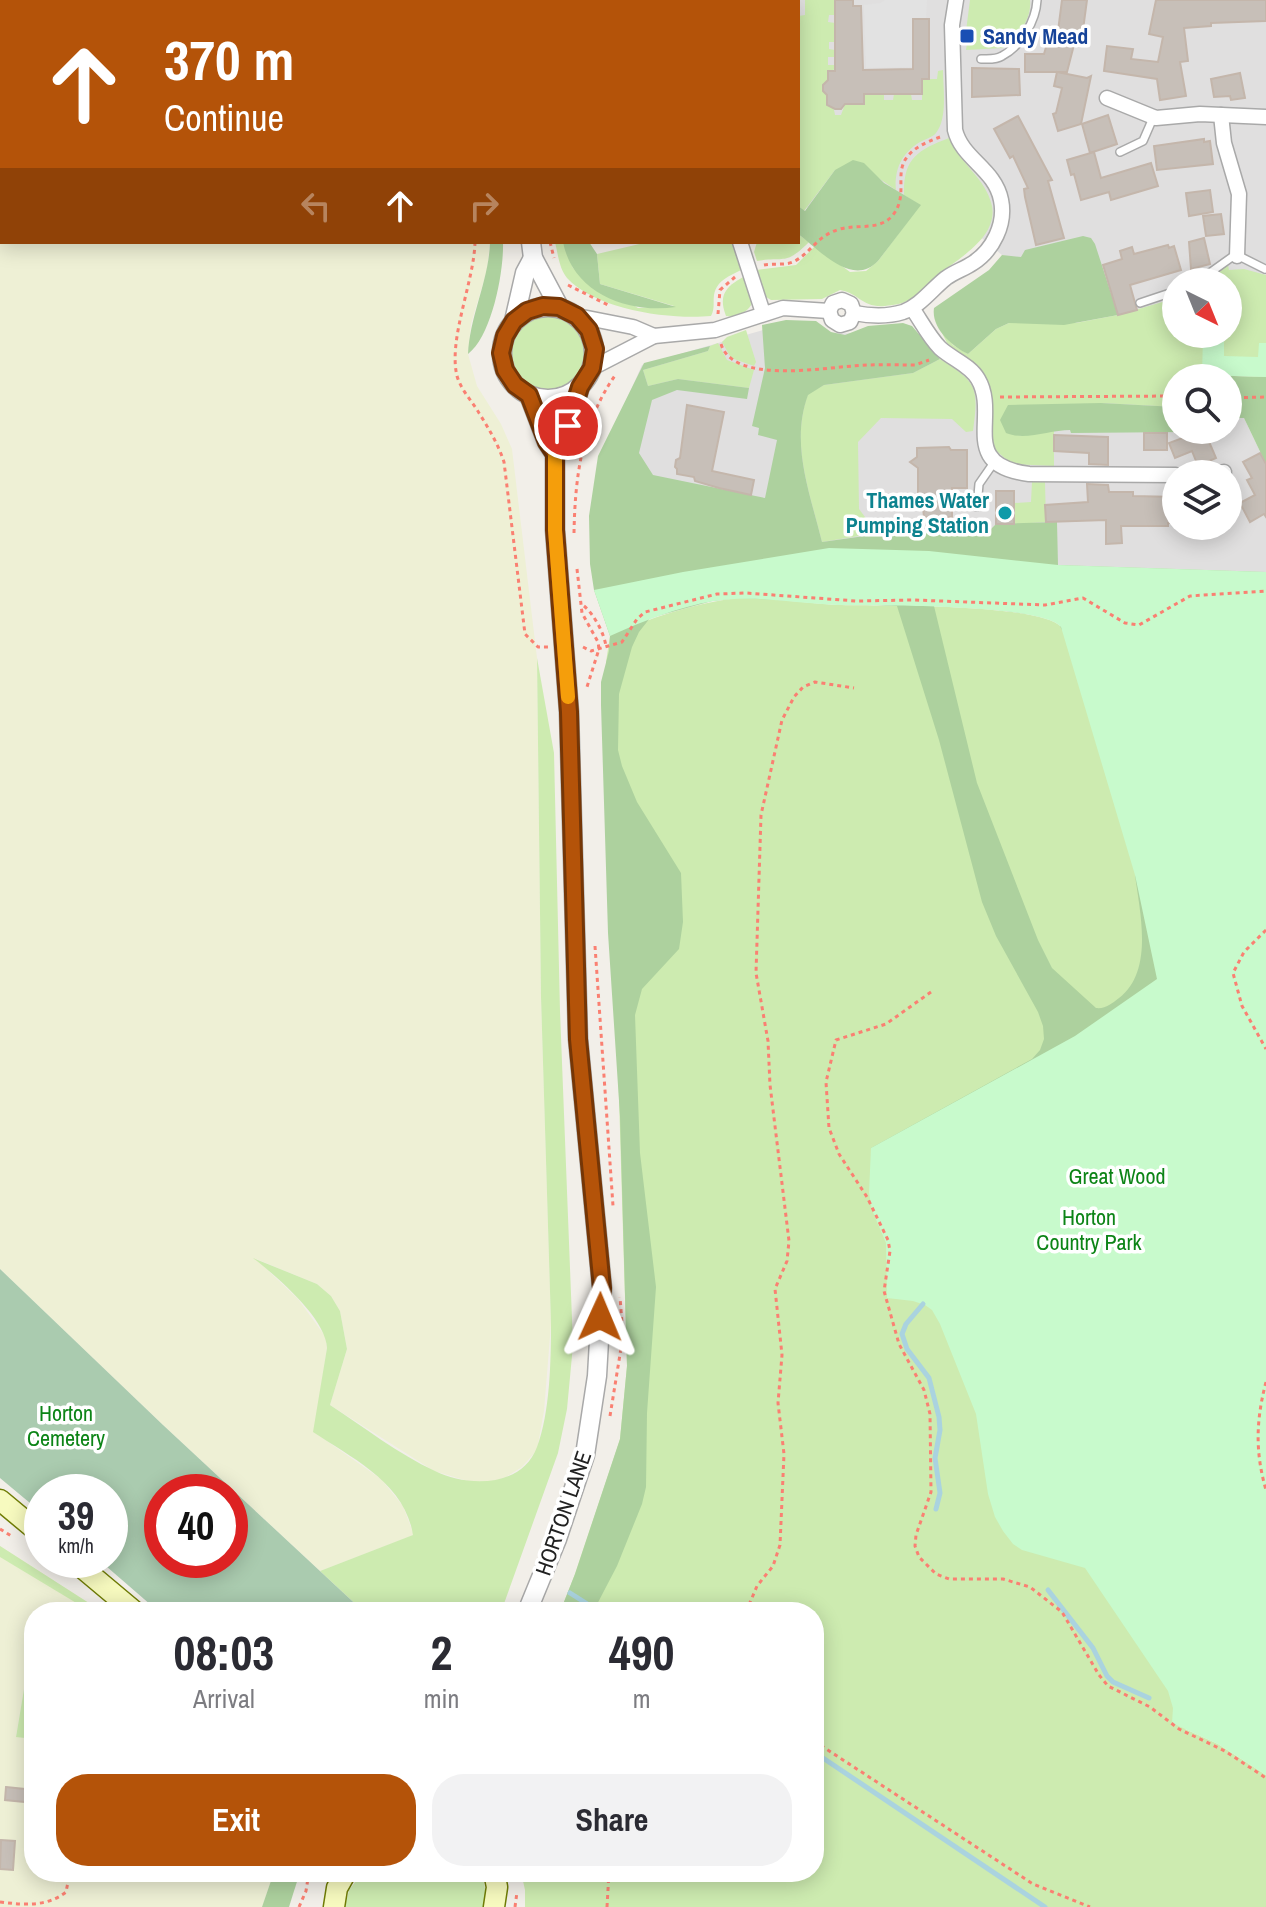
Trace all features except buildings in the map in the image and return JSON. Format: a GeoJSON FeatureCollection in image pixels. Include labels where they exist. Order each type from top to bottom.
{"type":"FeatureCollection","features":[{"type":"Feature","properties":{"kind":"main road"},"geometry":{"type":"LineString","coordinates":[[0,1500],[24,1520]]}},
{"type":"Feature","properties":{"kind":"main road"},"geometry":{"type":"LineString","coordinates":[[94,1578],[123,1602]]}},
{"type":"Feature","properties":{"kind":"main road"},"geometry":{"type":"LineString","coordinates":[[331,1882],[332,1903]]}},
{"type":"Feature","properties":{"kind":"main road"},"geometry":{"type":"LineString","coordinates":[[332,1903],[341,1882]]}},
{"type":"Feature","properties":{"kind":"main road"},"geometry":{"type":"LineString","coordinates":[[494,1907],[496,1882]]}},
{"type":"Feature","properties":{"kind":"street"},"geometry":{"type":"LineString","coordinates":[[592,368],[654,336],[715,330],[763,313],[790,308],[829,311],[833,303],[842,300],[851,304],[854,313],[891,315],[912,308],[948,276],[981,257],[993,243],[999,228],[1002,204],[988,172],[960,144],[955,133],[952,25],[956,0]]}},
{"type":"Feature","properties":{"kind":"street"},"geometry":{"type":"LineString","coordinates":[[1107,98],[1153,118],[1200,114],[1266,117]]}},
{"type":"Feature","properties":{"kind":"street"},"geometry":{"type":"LineString","coordinates":[[1221,115],[1224,143],[1239,194],[1237,256]]}},
{"type":"Feature","properties":{"kind":"street"},"geometry":{"type":"LineString","coordinates":[[741,244],[763,313]]}},
{"type":"Feature","properties":{"kind":"street"},"geometry":{"type":"LineString","coordinates":[[532,250],[559,307]]}},
{"type":"Feature","properties":{"kind":"street"},"geometry":{"type":"LineString","coordinates":[[532,250],[514,321],[505,336],[501,353],[505,370],[515,385],[539,398],[561,398],[580,387],[592,368],[595,349],[589,330],[577,316]]}},
{"type":"Feature","properties":{"kind":"street"},"geometry":{"type":"LineString","coordinates":[[514,321],[527,311],[543,306],[559,307],[577,316],[633,327],[654,336]]}},
{"type":"Feature","properties":{"kind":"street"},"geometry":{"type":"LineString","coordinates":[[912,308],[941,349],[975,375],[984,397],[984,443],[995,461],[1011,470],[1029,474],[1162,475]]}},
{"type":"Feature","properties":{"kind":"street","name":"HORTON LANE"},"geometry":{"type":"LineString","coordinates":[[531,1602],[557,1539],[585,1455],[597,1376],[602,1288],[578,1039],[569,712],[555,530],[555,454],[580,387]]}},
{"type":"Feature","properties":{"kind":"street","name":"HORTON LANE"},"geometry":{"type":"LineString","coordinates":[[529,395],[547,442],[555,454]]}},
{"type":"Feature","properties":{"kind":"lane"},"geometry":{"type":"LineString","coordinates":[[981,59],[997,58],[1008,51],[1030,26],[1037,0]]}},
{"type":"Feature","properties":{"kind":"lane"},"geometry":{"type":"LineString","coordinates":[[1120,152],[1143,141],[1153,118]]}},
{"type":"Feature","properties":{"kind":"lane"},"geometry":{"type":"LineString","coordinates":[[1216,268],[1237,256],[1265,269]]}},
{"type":"Feature","properties":{"kind":"lane"},"geometry":{"type":"LineString","coordinates":[[1140,303],[1162,296]]}},
{"type":"Feature","properties":{"kind":"lane"},"geometry":{"type":"LineString","coordinates":[[977,507],[979,484],[995,461]]}},
{"type":"Feature","properties":{"kind":"path"},"geometry":{"type":"LineString","coordinates":[[718,321],[720,290],[731,279],[769,264],[793,262],[820,238],[836,230],[887,221],[898,206],[899,173],[906,160],[922,144],[955,133]]}},
{"type":"Feature","properties":{"kind":"path"},"geometry":{"type":"LineString","coordinates":[[475,244],[457,340],[457,373],[463,390],[495,439],[504,462],[525,634],[538,647],[544,648]]}},
{"type":"Feature","properties":{"kind":"path"},"geometry":{"type":"LineString","coordinates":[[550,244],[556,268]]}},
{"type":"Feature","properties":{"kind":"path"},"geometry":{"type":"LineString","coordinates":[[563,281],[581,293],[614,307]]}},
{"type":"Feature","properties":{"kind":"path"},"geometry":{"type":"LineString","coordinates":[[719,336],[724,352],[731,360],[782,371],[923,364],[941,349]]}},
{"type":"Feature","properties":{"kind":"path"},"geometry":{"type":"LineString","coordinates":[[574,545],[575,488],[583,443],[598,404],[619,370]]}},
{"type":"Feature","properties":{"kind":"path"},"geometry":{"type":"LineString","coordinates":[[984,397],[1162,396]]}},
{"type":"Feature","properties":{"kind":"path"},"geometry":{"type":"LineString","coordinates":[[1242,398],[1266,397]]}},
{"type":"Feature","properties":{"kind":"path"},"geometry":{"type":"LineString","coordinates":[[576,558],[582,613],[599,649]]}},
{"type":"Feature","properties":{"kind":"path"},"geometry":{"type":"LineString","coordinates":[[576,644],[591,651],[622,642],[645,612],[717,594],[1045,605],[1083,598],[1125,623],[1139,625],[1190,596],[1266,591]]}},
{"type":"Feature","properties":{"kind":"path"},"geometry":{"type":"LineString","coordinates":[[583,606],[589,610],[605,638],[606,647]]}},
{"type":"Feature","properties":{"kind":"path"},"geometry":{"type":"LineString","coordinates":[[750,1602],[757,1586],[773,1566],[780,1545],[784,1454],[778,1403],[782,1355],[775,1289],[789,1247],[770,1085],[768,1041],[756,973],[761,815],[782,720],[794,697],[811,683],[854,688]]}},
{"type":"Feature","properties":{"kind":"path"},"geometry":{"type":"LineString","coordinates":[[1266,930],[1244,952],[1233,973],[1242,1006],[1266,1049]]}},
{"type":"Feature","properties":{"kind":"path"},"geometry":{"type":"LineString","coordinates":[[931,992],[886,1024],[836,1040],[828,1064],[825,1093],[828,1121],[836,1148],[867,1197],[888,1240],[890,1251],[884,1291],[899,1344],[924,1390],[930,1414],[931,1492],[916,1535],[917,1552],[925,1564],[942,1577],[954,1580],[1011,1580],[1037,1592],[1062,1612],[1108,1686],[1150,1707],[1179,1729],[1225,1751],[1266,1778]]}},
{"type":"Feature","properties":{"kind":"path"},"geometry":{"type":"LineString","coordinates":[[1266,1382],[1256,1427],[1259,1466],[1266,1490]]}},
{"type":"Feature","properties":{"kind":"path"},"geometry":{"type":"LineString","coordinates":[[824,1748],[1018,1875],[1045,1891],[1090,1907]]}},
{"type":"Feature","properties":{"kind":"path"},"geometry":{"type":"LineString","coordinates":[[0,1902],[36,1906],[66,1892],[68,1882]]}},
{"type":"Feature","properties":{"kind":"path"},"geometry":{"type":"LineString","coordinates":[[299,1907],[307,1882]]}},
{"type":"Feature","properties":{"kind":"path"},"geometry":{"type":"LineString","coordinates":[[608,1882],[608,1907]]}},
{"type":"Feature","properties":{"kind":"shaded area"},"geometry":{"type":"Polygon","coordinates":[[[800,0],[1266,0],[1266,278],[1242,279],[1242,268],[1162,268],[1162,305],[1118,315],[1002,255],[977,234],[800,206],[800,0]]]}},
{"type":"Feature","properties":{"kind":"shaded area"},"geometry":{"type":"Polygon","coordinates":[[[885,0],[927,0],[926,19],[913,20],[913,67],[866,68],[864,5],[885,0]]]}},
{"type":"Feature","properties":{"kind":"shaded area"},"geometry":{"type":"Polygon","coordinates":[[[794,321],[835,334],[852,333],[954,366],[968,354],[1162,399],[1162,444],[1242,444],[1244,418],[1266,464],[1266,572],[1058,565],[683,572],[610,437],[642,365],[794,321]]]}},
{"type":"Feature","properties":{"kind":"green space"},"geometry":{"type":"Polygon","coordinates":[[[805,0],[835,0],[835,15],[829,15],[828,22],[835,23],[835,42],[829,42],[829,49],[835,50],[835,57],[828,57],[828,65],[835,65],[828,90],[835,115],[841,115],[845,104],[864,104],[864,94],[884,94],[884,100],[893,100],[894,94],[911,94],[912,100],[922,100],[922,79],[937,79],[938,71],[943,70],[944,103],[940,127],[933,136],[914,146],[904,156],[896,175],[896,190],[877,177],[835,170],[804,211],[800,208],[800,16],[805,15],[805,0]]]}},
{"type":"Feature","properties":{"kind":"green space"},"geometry":{"type":"Polygon","coordinates":[[[970,0],[1030,0],[1029,14],[1023,27],[1003,48],[966,50],[967,43],[970,43],[970,32],[966,31],[970,0]]]}},
{"type":"Feature","properties":{"kind":"green space"},"geometry":{"type":"Polygon","coordinates":[[[949,138],[984,187],[992,206],[989,228],[974,247],[917,295],[900,303],[871,305],[840,290],[822,299],[771,300],[766,297],[756,270],[796,265],[815,246],[850,272],[866,271],[878,261],[920,205],[904,195],[909,164],[920,152],[949,138]]]}},
{"type":"Feature","properties":{"kind":"green space"},"geometry":{"type":"Polygon","coordinates":[[[853,160],[864,163],[884,183],[921,205],[878,261],[868,268],[847,269],[836,264],[800,236],[800,207],[805,211],[835,170],[853,160]]]}},
{"type":"Feature","properties":{"kind":"green space"},"geometry":{"type":"Polygon","coordinates":[[[800,235],[809,242],[785,259],[757,261],[754,252],[756,244],[800,244],[800,235]]]}},
{"type":"Feature","properties":{"kind":"green space"},"geometry":{"type":"Polygon","coordinates":[[[1083,236],[1091,238],[1095,244],[1118,315],[1064,325],[1009,323],[996,329],[968,354],[949,341],[939,329],[934,308],[989,270],[1002,255],[1021,257],[1025,250],[1083,236]]]}},
{"type":"Feature","properties":{"kind":"green space"},"geometry":{"type":"Polygon","coordinates":[[[0,244],[490,244],[487,270],[471,324],[468,354],[477,386],[501,424],[512,449],[537,658],[541,997],[551,1324],[544,1411],[537,1450],[522,1467],[506,1477],[490,1482],[471,1482],[434,1471],[330,1405],[347,1349],[340,1311],[331,1296],[317,1284],[256,1259],[298,1299],[325,1336],[327,1348],[314,1432],[381,1479],[403,1506],[414,1535],[320,1571],[248,1504],[248,1474],[216,1474],[0,1269],[0,244]]]}},
{"type":"Feature","properties":{"kind":"green space"},"geometry":{"type":"Polygon","coordinates":[[[490,244],[503,244],[499,285],[490,318],[484,333],[468,354],[472,325],[490,244]]]}},
{"type":"Feature","properties":{"kind":"green space"},"geometry":{"type":"Polygon","coordinates":[[[555,244],[564,244],[573,268],[638,308],[674,306],[600,284],[597,254],[640,244],[735,244],[745,268],[718,285],[711,316],[695,317],[635,310],[596,298],[567,278],[555,244]]]}},
{"type":"Feature","properties":{"kind":"green space"},"geometry":{"type":"Polygon","coordinates":[[[564,244],[590,244],[597,254],[600,284],[676,307],[640,307],[606,297],[578,275],[564,244]]]}},
{"type":"Feature","properties":{"kind":"green space"},"geometry":{"type":"Polygon","coordinates":[[[1242,269],[1266,275],[1266,377],[1242,376],[1242,364],[1162,364],[1162,406],[1101,403],[1018,436],[1054,430],[1054,466],[1012,464],[995,450],[971,362],[947,343],[936,321],[953,345],[968,354],[996,329],[1009,323],[1076,323],[1162,302],[1162,348],[1242,348],[1242,269]]]}},
{"type":"Feature","properties":{"kind":"green space"},"geometry":{"type":"Polygon","coordinates":[[[747,275],[753,302],[742,314],[726,316],[723,301],[726,291],[747,275]]]}},
{"type":"Feature","properties":{"kind":"green space"},"geometry":{"type":"Polygon","coordinates":[[[549,313],[564,316],[581,330],[588,352],[585,367],[571,384],[549,391],[534,388],[517,374],[510,352],[513,337],[527,320],[549,313]]]}},
{"type":"Feature","properties":{"kind":"green space"},"geometry":{"type":"Polygon","coordinates":[[[786,320],[816,321],[831,332],[845,335],[868,326],[903,323],[912,326],[940,359],[913,373],[824,385],[808,395],[803,413],[801,450],[822,542],[893,532],[987,533],[996,524],[1057,522],[1058,565],[1266,572],[1062,630],[1054,621],[1031,614],[934,606],[977,783],[1038,940],[1052,968],[1096,1008],[1111,1004],[1130,987],[1137,973],[1142,941],[1135,875],[1266,1078],[871,1148],[1032,1059],[1044,1039],[1038,1012],[996,936],[982,902],[939,740],[897,606],[738,598],[712,601],[650,618],[632,647],[619,694],[618,750],[637,802],[681,873],[683,922],[679,949],[642,989],[635,1015],[640,1153],[656,1287],[647,1413],[646,1487],[617,1566],[598,1602],[564,1602],[620,1439],[627,1366],[620,1116],[608,933],[601,705],[601,682],[610,636],[594,590],[590,564],[589,516],[598,456],[644,363],[710,346],[708,351],[643,370],[648,386],[678,379],[749,388],[747,399],[677,390],[652,400],[639,453],[653,475],[765,498],[777,440],[758,435],[759,428],[752,426],[765,368],[762,325],[786,320]]]}},
{"type":"Feature","properties":{"kind":"green space"},"geometry":{"type":"Polygon","coordinates":[[[746,330],[756,362],[754,366],[731,358],[722,342],[746,330]]]}},
{"type":"Feature","properties":{"kind":"green space"},"geometry":{"type":"Polygon","coordinates":[[[718,343],[727,360],[754,370],[749,388],[678,379],[648,386],[643,370],[708,351],[710,346],[718,343]]]}},
{"type":"Feature","properties":{"kind":"green space"},"geometry":{"type":"Polygon","coordinates":[[[1259,343],[1266,343],[1266,377],[1242,376],[1242,364],[1202,364],[1203,348],[1224,348],[1224,356],[1258,357],[1259,343]]]}},
{"type":"Feature","properties":{"kind":"green space"},"geometry":{"type":"Polygon","coordinates":[[[940,359],[962,374],[973,387],[976,404],[973,431],[966,432],[952,419],[881,418],[858,442],[859,509],[877,533],[822,542],[801,450],[803,413],[808,394],[824,385],[913,373],[940,359]]]}},
{"type":"Feature","properties":{"kind":"green space"},"geometry":{"type":"Polygon","coordinates":[[[1242,376],[1266,377],[1266,464],[1244,418],[1242,376]]]}},
{"type":"Feature","properties":{"kind":"green space"},"geometry":{"type":"Polygon","coordinates":[[[1101,403],[1162,406],[1162,432],[1071,433],[1070,430],[1013,435],[1006,433],[1000,420],[1008,405],[1101,403]]]}},
{"type":"Feature","properties":{"kind":"green space"},"geometry":{"type":"Polygon","coordinates":[[[1032,482],[1045,482],[1046,522],[1014,524],[1014,503],[1031,502],[1032,482]]]}},
{"type":"Feature","properties":{"kind":"green space","name":"Horton Country Park"},"geometry":{"type":"Polygon","coordinates":[[[829,548],[929,551],[1058,565],[1266,572],[1266,1775],[1218,1744],[1172,1723],[1173,1708],[1168,1691],[1085,1568],[1022,1550],[1013,1544],[995,1517],[988,1494],[976,1414],[940,1324],[925,1305],[887,1298],[886,1243],[872,1210],[869,1193],[871,1148],[1075,1036],[1157,979],[1135,875],[1061,627],[1047,619],[991,610],[745,599],[687,607],[610,636],[594,590],[829,548]]]}},
{"type":"Feature","properties":{"kind":"green space","name":"Great Wood"},"geometry":{"type":"Polygon","coordinates":[[[737,598],[991,610],[1047,619],[1061,627],[1072,625],[1266,1362],[1266,1508],[1185,1729],[1218,1744],[1266,1775],[1266,1907],[525,1907],[523,1882],[824,1882],[824,1602],[564,1602],[620,1439],[627,1366],[606,662],[610,636],[672,612],[737,598]]]}},
{"type":"Feature","properties":{"kind":"green space"},"geometry":{"type":"Polygon","coordinates":[[[537,658],[554,753],[573,1345],[567,1409],[558,1453],[505,1602],[353,1602],[320,1571],[413,1535],[408,1517],[388,1486],[375,1474],[313,1432],[327,1348],[324,1336],[298,1298],[253,1258],[317,1284],[331,1296],[340,1311],[347,1349],[330,1405],[408,1457],[448,1476],[462,1480],[492,1480],[519,1470],[530,1460],[537,1447],[549,1387],[551,1339],[541,997],[537,658]]]}},
{"type":"Feature","properties":{"kind":"green space","name":"Horton Cemetery"},"geometry":{"type":"Polygon","coordinates":[[[0,1269],[216,1474],[144,1474],[144,1578],[248,1578],[248,1504],[353,1602],[147,1602],[120,1578],[128,1578],[128,1474],[24,1474],[24,1498],[0,1478],[0,1269]]]}},
{"type":"Feature","properties":{"kind":"green space"},"geometry":{"type":"Polygon","coordinates":[[[0,1546],[24,1561],[24,1578],[50,1578],[87,1602],[24,1602],[24,1689],[16,1736],[24,1737],[24,1882],[271,1882],[262,1907],[0,1907],[0,1546]]]}},
{"type":"Feature","properties":{"kind":"green space"},"geometry":{"type":"Polygon","coordinates":[[[0,1546],[24,1561],[24,1571],[0,1557],[0,1546]]]}},
{"type":"Feature","properties":{"kind":"green space"},"geometry":{"type":"Polygon","coordinates":[[[35,1578],[50,1578],[87,1602],[75,1602],[35,1578]]]}},
{"type":"Feature","properties":{"kind":"green space"},"geometry":{"type":"Polygon","coordinates":[[[24,1689],[24,1738],[16,1737],[24,1689]]]}},
{"type":"Feature","properties":{"kind":"green space"},"geometry":{"type":"Polygon","coordinates":[[[271,1882],[297,1882],[289,1907],[262,1907],[271,1882]]]}},
{"type":"Feature","properties":{"kind":"green space"},"geometry":{"type":"Polygon","coordinates":[[[355,1882],[483,1882],[485,1890],[483,1907],[345,1907],[349,1890],[355,1882]]]}},
{"type":"Feature","properties":{"kind":"waterway"},"geometry":{"type":"LineString","coordinates":[[923,1304],[906,1324],[902,1334],[907,1349],[929,1378],[939,1417],[935,1458],[940,1493],[936,1509]]}},
{"type":"Feature","properties":{"kind":"waterway"},"geometry":{"type":"LineString","coordinates":[[1048,1590],[1093,1648],[1107,1676],[1113,1682],[1149,1698]]}},
{"type":"Feature","properties":{"kind":"waterway"},"geometry":{"type":"LineString","coordinates":[[570,1593],[584,1602]]}},
{"type":"Feature","properties":{"kind":"waterway"},"geometry":{"type":"LineString","coordinates":[[824,1759],[1045,1907]]}},
{"type":"Feature","properties":{"kind":"slow traffic"},"geometry":{"type":"LineString","coordinates":[[555,456],[555,530],[568,697]]}},
{"type":"Feature","properties":{"kind":"place","name":"Sandy Mead"},"geometry":{"type":"Point","coordinates":[967,36]}},
{"type":"Feature","properties":{"kind":"place","name":"Thames Water Pumping Station"},"geometry":{"type":"Point","coordinates":[1005,513]}},
{"type":"Feature","properties":{"kind":"route"},"geometry":{"type":"LineString","coordinates":[[568,426],[580,387],[592,368],[595,349],[589,330],[577,316],[559,307],[543,306],[527,311],[514,321],[505,336],[501,353],[505,370],[515,385],[529,395],[547,442],[555,454],[555,530],[569,712],[578,1039],[602,1288],[600,1317]]}}]}
